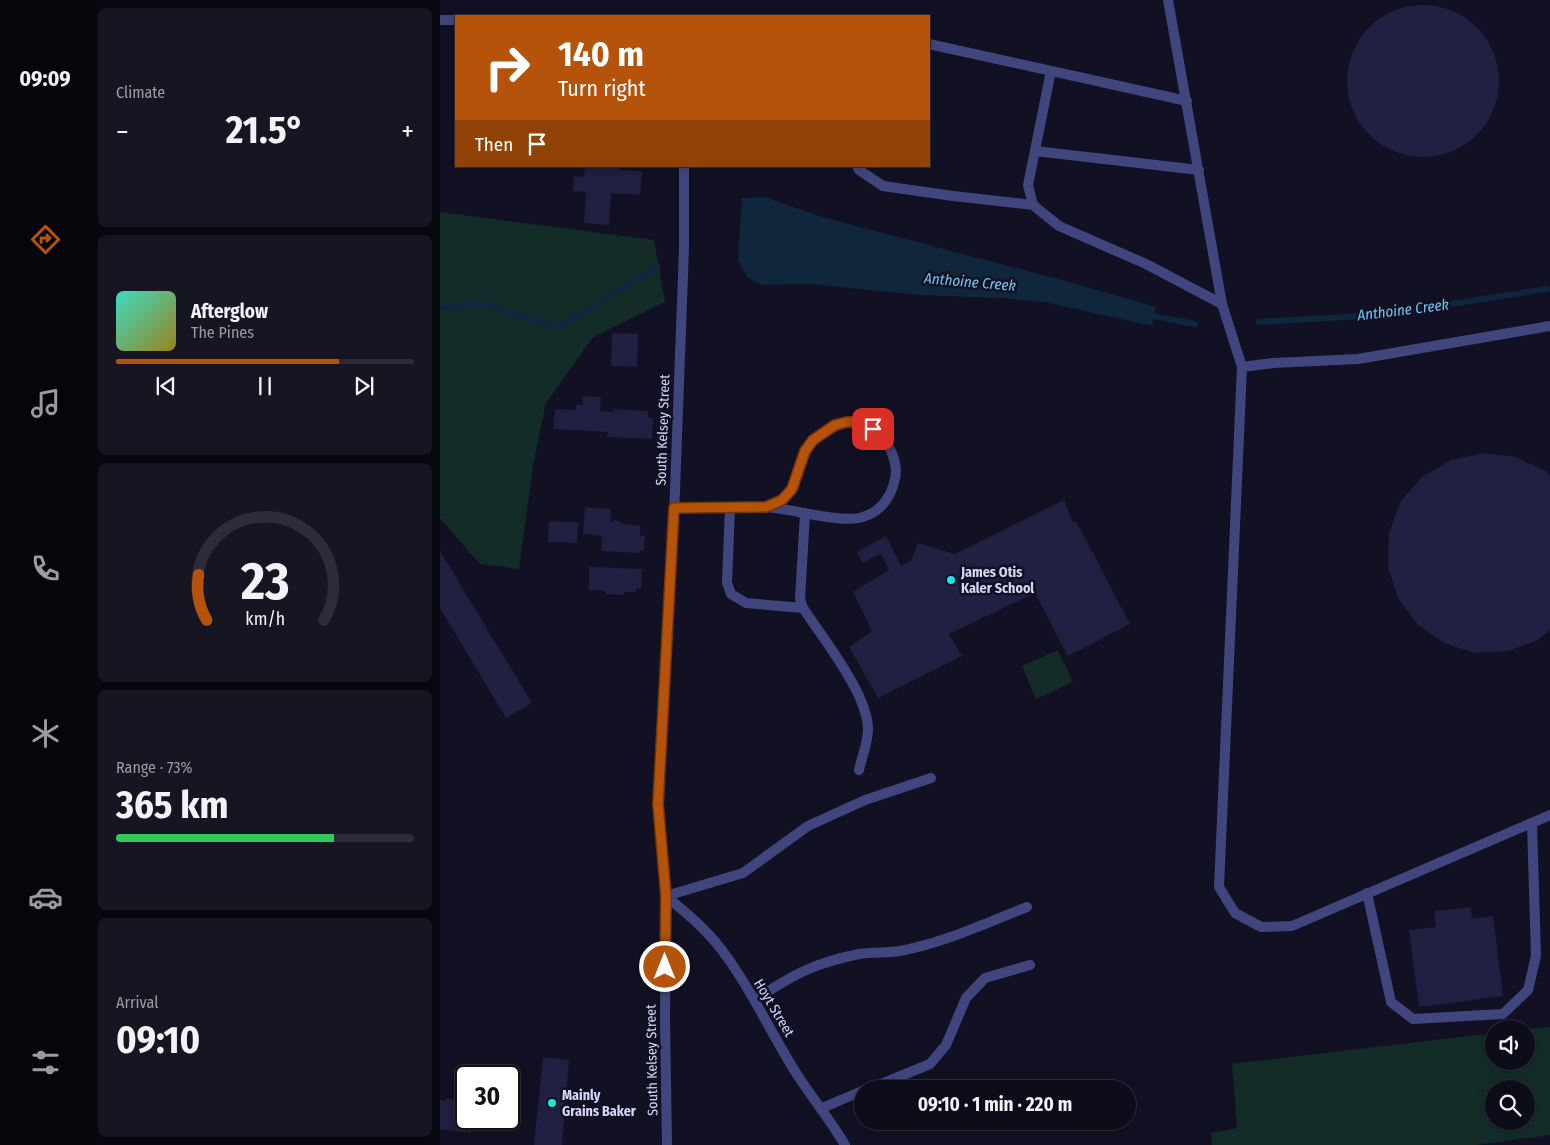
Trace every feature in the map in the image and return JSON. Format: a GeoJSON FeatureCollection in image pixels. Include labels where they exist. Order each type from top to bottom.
{"type":"FeatureCollection","features":[{"type":"Feature","properties":{"kind":"street"},"geometry":{"type":"LineString","coordinates":[[1168,0],[1222,304],[1242,367],[1219,887],[1235,913],[1261,927],[1292,926],[1550,815]]}},
{"type":"Feature","properties":{"kind":"street"},"geometry":{"type":"LineString","coordinates":[[440,20],[455,20]]}},
{"type":"Feature","properties":{"kind":"street"},"geometry":{"type":"LineString","coordinates":[[930,44],[1187,101]]}},
{"type":"Feature","properties":{"kind":"street"},"geometry":{"type":"LineString","coordinates":[[1033,204],[1028,185],[1051,71]]}},
{"type":"Feature","properties":{"kind":"street"},"geometry":{"type":"LineString","coordinates":[[1035,151],[1199,170]]}},
{"type":"Feature","properties":{"kind":"street","name":"South Kelsey Street"},"geometry":{"type":"LineString","coordinates":[[667,1145],[666,896],[658,804],[674,508],[684,248],[684,167]]}},
{"type":"Feature","properties":{"kind":"street"},"geometry":{"type":"LineString","coordinates":[[858,167],[859,170],[883,186],[952,196],[1033,204],[1059,226],[1146,264],[1222,304]]}},
{"type":"Feature","properties":{"kind":"street"},"geometry":{"type":"LineString","coordinates":[[1242,367],[1273,363],[1358,359],[1550,326]]}},
{"type":"Feature","properties":{"kind":"street"},"geometry":{"type":"LineString","coordinates":[[674,508],[766,507],[843,519],[862,518],[876,512],[886,503],[896,476],[892,451],[885,440],[873,429],[860,422],[847,422],[835,425],[813,440],[805,451],[792,489],[782,500],[766,507]]}},
{"type":"Feature","properties":{"kind":"street"},"geometry":{"type":"LineString","coordinates":[[730,508],[727,583],[731,594],[746,603],[803,608]]}},
{"type":"Feature","properties":{"kind":"street"},"geometry":{"type":"LineString","coordinates":[[805,513],[800,599],[803,608],[851,681],[865,712],[868,727],[859,770]]}},
{"type":"Feature","properties":{"kind":"street"},"geometry":{"type":"LineString","coordinates":[[666,896],[743,872],[808,826],[865,800],[931,778]]}},
{"type":"Feature","properties":{"kind":"street"},"geometry":{"type":"LineString","coordinates":[[1367,894],[1391,1002],[1413,1019],[1503,1014],[1528,990],[1536,956],[1532,824]]}},
{"type":"Feature","properties":{"kind":"street","name":"Hoyt Street"},"geometry":{"type":"LineString","coordinates":[[666,896],[701,926],[721,949],[755,1000],[798,1076],[822,1108],[845,1145]]}},
{"type":"Feature","properties":{"kind":"street"},"geometry":{"type":"LineString","coordinates":[[755,1000],[798,973],[819,963],[860,954],[900,951],[941,940],[1027,908]]}},
{"type":"Feature","properties":{"kind":"street"},"geometry":{"type":"LineString","coordinates":[[891,1080],[930,1064],[946,1046],[966,998],[985,978],[1030,965]]}},
{"type":"Feature","properties":{"kind":"street"},"geometry":{"type":"LineString","coordinates":[[822,1108],[854,1095]]}},
{"type":"Feature","properties":{"kind":"green space"},"geometry":{"type":"Polygon","coordinates":[[[440,212],[654,240],[665,302],[593,337],[546,403],[533,465],[519,569],[480,564],[440,518],[440,212]]]}},
{"type":"Feature","properties":{"kind":"green space"},"geometry":{"type":"Polygon","coordinates":[[[1058,650],[1073,682],[1036,699],[1022,666],[1058,650]]]}},
{"type":"Feature","properties":{"kind":"green space"},"geometry":{"type":"Polygon","coordinates":[[[1550,1027],[1550,1135],[1476,1145],[1212,1145],[1211,1133],[1237,1128],[1232,1064],[1485,1034],[1485,1070],[1535,1070],[1535,1028],[1550,1027]]]}},
{"type":"Feature","properties":{"kind":"water"},"geometry":{"type":"Polygon","coordinates":[[[765,197],[819,216],[1073,283],[1156,307],[1152,326],[1044,302],[1001,298],[921,295],[807,284],[762,285],[748,278],[738,261],[742,198],[765,197]]]}},
{"type":"Feature","properties":{"kind":"building"},"geometry":{"type":"Polygon","coordinates":[[[1423,5],[1438,6],[1452,11],[1477,27],[1493,52],[1498,66],[1498,96],[1493,110],[1477,135],[1452,151],[1438,156],[1423,157],[1408,156],[1394,151],[1369,135],[1353,110],[1348,96],[1347,81],[1348,66],[1353,52],[1369,27],[1394,11],[1408,6],[1423,5]]]}},
{"type":"Feature","properties":{"kind":"building"},"geometry":{"type":"Polygon","coordinates":[[[585,167],[620,167],[619,170],[642,171],[640,195],[611,193],[609,225],[584,223],[586,192],[573,191],[574,176],[584,177],[585,167]]]}},
{"type":"Feature","properties":{"kind":"building"},"geometry":{"type":"Polygon","coordinates":[[[612,333],[638,334],[637,367],[611,366],[612,333]]]}},
{"type":"Feature","properties":{"kind":"building"},"geometry":{"type":"Polygon","coordinates":[[[583,396],[601,397],[600,411],[614,412],[614,409],[648,411],[648,418],[653,418],[652,439],[607,437],[608,432],[553,429],[555,409],[576,410],[576,405],[583,405],[583,396]]]}},
{"type":"Feature","properties":{"kind":"building"},"geometry":{"type":"Polygon","coordinates":[[[1484,453],[1516,457],[1547,472],[1550,476],[1550,630],[1538,640],[1508,651],[1475,653],[1444,643],[1417,624],[1398,598],[1388,567],[1389,533],[1400,502],[1422,477],[1451,460],[1484,453]]]}},
{"type":"Feature","properties":{"kind":"building"},"geometry":{"type":"Polygon","coordinates":[[[1064,500],[1073,523],[1076,521],[1130,624],[1068,656],[1035,593],[949,634],[962,656],[878,698],[849,647],[872,631],[853,592],[889,570],[881,554],[862,563],[857,552],[886,536],[901,566],[911,561],[918,543],[955,554],[1064,500]]]}},
{"type":"Feature","properties":{"kind":"building"},"geometry":{"type":"Polygon","coordinates":[[[585,507],[611,509],[610,522],[614,520],[623,524],[640,526],[640,535],[645,536],[644,551],[640,550],[640,553],[601,551],[602,536],[583,534],[585,507]]]}},
{"type":"Feature","properties":{"kind":"building"},"geometry":{"type":"Polygon","coordinates":[[[549,521],[578,522],[577,543],[548,542],[549,521]]]}},
{"type":"Feature","properties":{"kind":"building"},"geometry":{"type":"Polygon","coordinates":[[[440,551],[532,703],[506,718],[440,608],[440,551]]]}},
{"type":"Feature","properties":{"kind":"building"},"geometry":{"type":"Polygon","coordinates":[[[589,567],[642,569],[641,589],[636,588],[636,592],[624,592],[624,595],[606,594],[606,591],[589,590],[589,567]]]}},
{"type":"Feature","properties":{"kind":"building"},"geometry":{"type":"Polygon","coordinates":[[[1471,907],[1472,919],[1493,916],[1503,996],[1419,1007],[1409,930],[1436,927],[1434,911],[1471,907]]]}},
{"type":"Feature","properties":{"kind":"building","name":"Mainly Grains Baker"},"geometry":{"type":"Polygon","coordinates":[[[543,1057],[569,1060],[562,1145],[534,1145],[543,1057]]]}},
{"type":"Feature","properties":{"kind":"building"},"geometry":{"type":"Polygon","coordinates":[[[446,1098],[455,1099],[455,1130],[471,1130],[471,1133],[440,1129],[440,1100],[446,1100],[446,1098]]]}},
{"type":"Feature","properties":{"kind":"waterway","name":"Anthoine Creek"},"geometry":{"type":"LineString","coordinates":[[440,308],[480,303],[557,328],[658,267]]}},
{"type":"Feature","properties":{"kind":"waterway","name":"Anthoine Creek"},"geometry":{"type":"LineString","coordinates":[[1259,322],[1380,315],[1547,289]]}},
{"type":"Feature","properties":{"kind":"waterway","name":"Anthoine Creek"},"geometry":{"type":"LineString","coordinates":[[1148,315],[1195,324]]}},
{"type":"Feature","properties":{"kind":"place","name":"James Otis Kaler School"},"geometry":{"type":"Point","coordinates":[951,580]}},
{"type":"Feature","properties":{"kind":"place","name":"Mainly Grains Baker"},"geometry":{"type":"Point","coordinates":[552,1103]}},
{"type":"Feature","properties":{"kind":"route"},"geometry":{"type":"LineString","coordinates":[[665,967],[666,896],[658,804],[674,508],[766,507],[782,500],[792,489],[799,465],[805,451],[813,440],[835,425],[847,422],[860,422],[873,429]]}}]}
